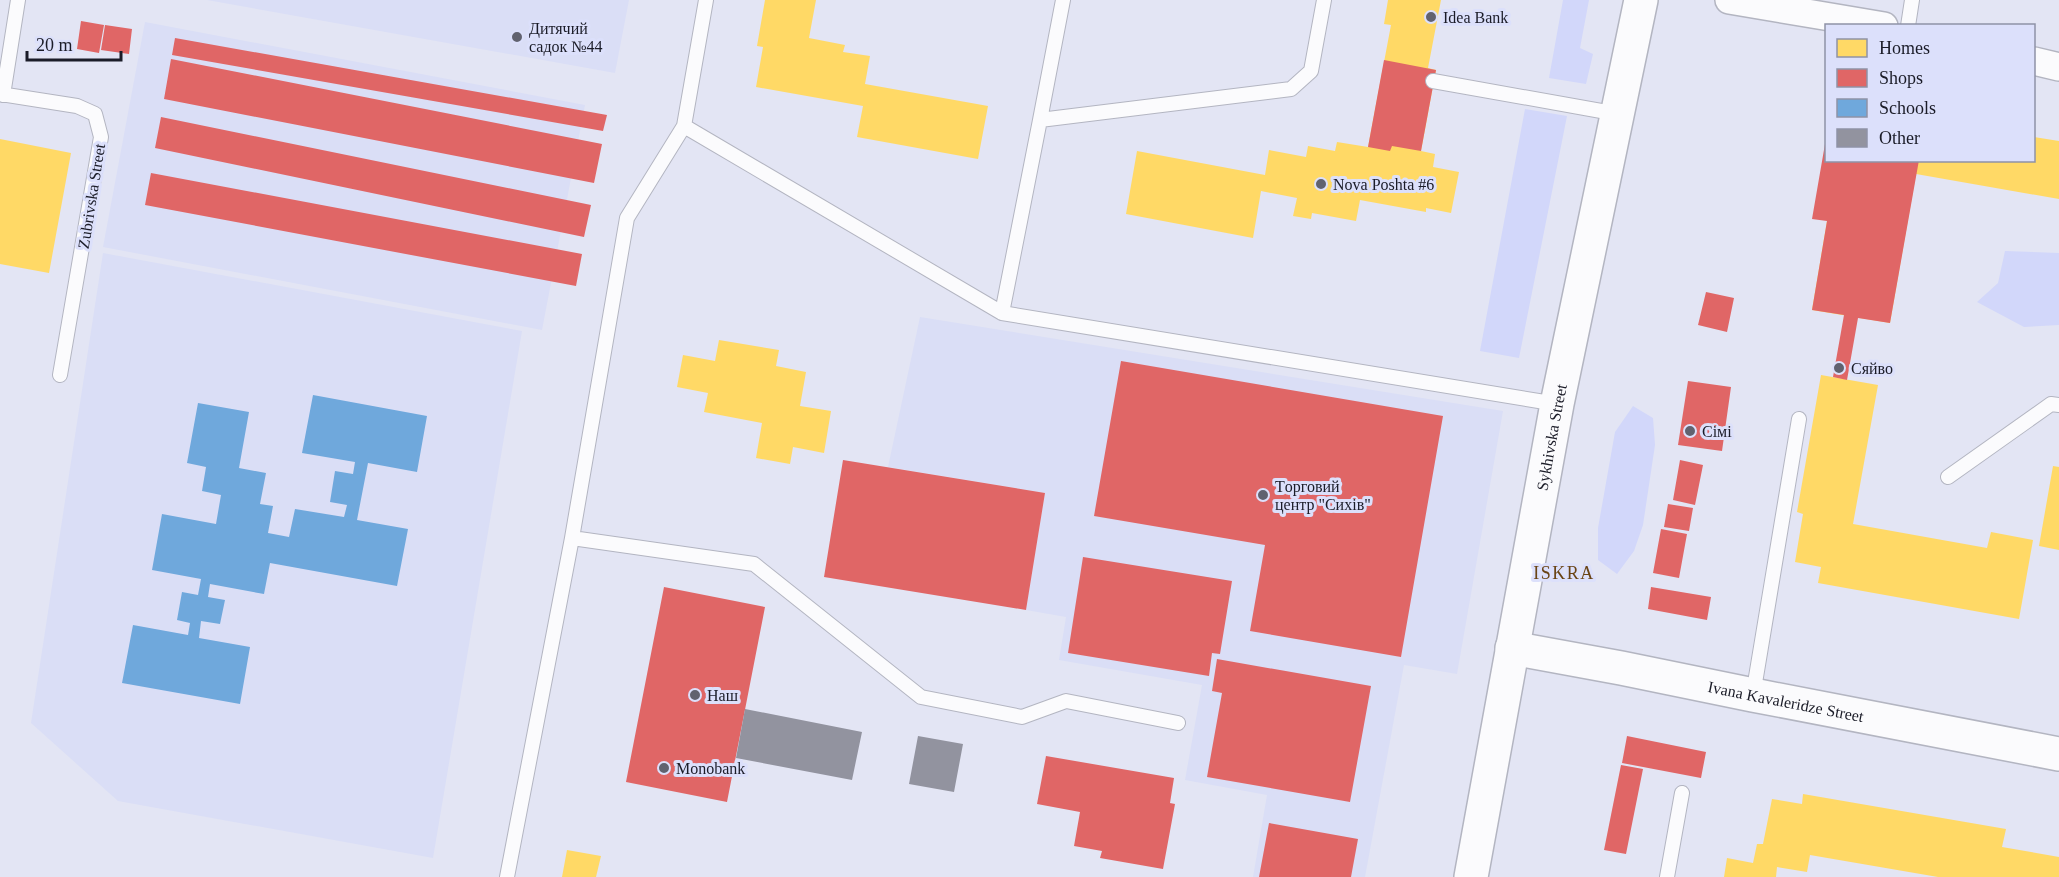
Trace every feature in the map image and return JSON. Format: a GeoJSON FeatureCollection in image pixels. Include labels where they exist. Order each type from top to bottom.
{"type":"FeatureCollection","features":[{"type":"Feature","properties":{"kind":"main road","name":"Sykhivska Street"},"geometry":{"type":"LineString","coordinates":[[1471,877],[1557,404],[1641,0]]}},
{"type":"Feature","properties":{"kind":"main road","name":"Ivana Kavaleridze Street"},"geometry":{"type":"LineString","coordinates":[[1512,648],[2059,754]]}},
{"type":"Feature","properties":{"kind":"street"},"geometry":{"type":"LineString","coordinates":[[1729,0],[1778,4],[1874,24]]}},
{"type":"Feature","properties":{"kind":"street"},"geometry":{"type":"LineString","coordinates":[[2035,61],[2059,67]]}},
{"type":"Feature","properties":{"kind":"lane"},"geometry":{"type":"LineString","coordinates":[[2,94],[18,0]]}},
{"type":"Feature","properties":{"kind":"lane"},"geometry":{"type":"LineString","coordinates":[[507,877],[572,538],[627,218],[684,126],[706,0]]}},
{"type":"Feature","properties":{"kind":"lane"},"geometry":{"type":"LineString","coordinates":[[1002,313],[1064,0]]}},
{"type":"Feature","properties":{"kind":"lane"},"geometry":{"type":"LineString","coordinates":[[1040,120],[1291,89],[1311,71],[1324,0]]}},
{"type":"Feature","properties":{"kind":"lane"},"geometry":{"type":"LineString","coordinates":[[1908,24],[1912,0]]}},
{"type":"Feature","properties":{"kind":"lane"},"geometry":{"type":"LineString","coordinates":[[1433,81],[1618,114]]}},
{"type":"Feature","properties":{"kind":"lane","name":"Zubrivska Street"},"geometry":{"type":"LineString","coordinates":[[2,94],[77,106],[95,114],[101,137],[60,375]]}},
{"type":"Feature","properties":{"kind":"lane"},"geometry":{"type":"LineString","coordinates":[[684,126],[1002,313],[1557,404]]}},
{"type":"Feature","properties":{"kind":"lane"},"geometry":{"type":"LineString","coordinates":[[1948,477],[2051,404],[2059,405]]}},
{"type":"Feature","properties":{"kind":"lane"},"geometry":{"type":"LineString","coordinates":[[1753,695],[1799,419]]}},
{"type":"Feature","properties":{"kind":"lane"},"geometry":{"type":"LineString","coordinates":[[572,538],[754,564],[921,697],[1022,717],[1066,701],[1179,723]]}},
{"type":"Feature","properties":{"kind":"lane"},"geometry":{"type":"LineString","coordinates":[[1667,877],[1682,793]]}},
{"type":"Feature","properties":{"kind":"shaded area","name":"Дитячий садок №44"},"geometry":{"type":"Polygon","coordinates":[[[207,0],[629,0],[615,73],[207,0]]]}},
{"type":"Feature","properties":{"kind":"shaded area"},"geometry":{"type":"Polygon","coordinates":[[[1563,0],[1589,0],[1580,48],[1593,54],[1586,84],[1549,78],[1563,0]]]}},
{"type":"Feature","properties":{"kind":"shaded area"},"geometry":{"type":"Polygon","coordinates":[[[145,22],[585,105],[542,330],[103,247],[145,22]]]}},
{"type":"Feature","properties":{"kind":"shaded area"},"geometry":{"type":"Polygon","coordinates":[[[1525,109],[1567,116],[1519,358],[1480,351],[1525,109]]]}},
{"type":"Feature","properties":{"kind":"shaded area"},"geometry":{"type":"Polygon","coordinates":[[[2005,251],[2059,253],[2059,325],[2024,327],[1977,302],[1998,283],[2005,251]]]}},
{"type":"Feature","properties":{"kind":"shaded area"},"geometry":{"type":"Polygon","coordinates":[[[103,253],[522,331],[433,858],[118,801],[31,723],[103,253]]]}},
{"type":"Feature","properties":{"kind":"shaded area"},"geometry":{"type":"Polygon","coordinates":[[[920,317],[1503,411],[1457,674],[1404,665],[1365,877],[1253,877],[1267,795],[1185,780],[1202,685],[1059,660],[1066,617],[1026,610],[1045,493],[888,467],[920,317]]]}},
{"type":"Feature","properties":{"kind":"shaded area"},"geometry":{"type":"Polygon","coordinates":[[[1633,406],[1653,418],[1655,445],[1643,525],[1634,551],[1617,574],[1598,560],[1598,528],[1615,432],[1633,406]]]}},
{"type":"Feature","properties":{"kind":"building: Homes"},"geometry":{"type":"Polygon","coordinates":[[[765,0],[816,0],[809,38],[845,45],[843,52],[870,56],[865,84],[988,106],[978,159],[857,137],[863,106],[756,87],[763,47],[757,46],[765,0]]]}},
{"type":"Feature","properties":{"kind":"building: Homes"},"geometry":{"type":"Polygon","coordinates":[[[1388,0],[1441,0],[1428,68],[1436,70],[1421,151],[1435,154],[1433,167],[1459,172],[1451,213],[1426,208],[1426,212],[1360,200],[1356,221],[1312,213],[1311,219],[1293,216],[1297,198],[1261,191],[1253,238],[1126,214],[1137,151],[1265,175],[1269,150],[1306,157],[1308,146],[1335,151],[1337,142],[1368,147],[1391,25],[1384,24],[1388,0]]]}},
{"type":"Feature","properties":{"kind":"building: Homes"},"geometry":{"type":"Polygon","coordinates":[[[2035,137],[2059,141],[2059,199],[1916,174],[1890,323],[1812,310],[1827,221],[1850,226],[1862,162],[2035,162],[2035,137]]]}},
{"type":"Feature","properties":{"kind":"building: Homes"},"geometry":{"type":"Polygon","coordinates":[[[0,139],[71,153],[49,273],[0,264],[0,139]]]}},
{"type":"Feature","properties":{"kind":"building: Homes"},"geometry":{"type":"Polygon","coordinates":[[[719,340],[779,350],[776,366],[806,372],[800,406],[831,411],[824,453],[793,447],[790,464],[756,458],[762,423],[704,412],[708,393],[677,387],[683,355],[715,361],[719,340]]]}},
{"type":"Feature","properties":{"kind":"building: Homes"},"geometry":{"type":"Polygon","coordinates":[[[1821,375],[1878,385],[1853,524],[1987,548],[1991,532],[2033,540],[2019,619],[1818,583],[1821,567],[1795,562],[1803,514],[1797,512],[1821,375]]]}},
{"type":"Feature","properties":{"kind":"building: Homes"},"geometry":{"type":"Polygon","coordinates":[[[2053,466],[2059,467],[2059,550],[2039,546],[2053,466]]]}},
{"type":"Feature","properties":{"kind":"building: Homes"},"geometry":{"type":"Polygon","coordinates":[[[1803,794],[2006,829],[2002,847],[2059,857],[2059,877],[1938,877],[1810,855],[1807,872],[1777,867],[1776,877],[1724,877],[1727,858],[1753,863],[1757,844],[1763,844],[1772,799],[1802,804],[1803,794]]]}},
{"type":"Feature","properties":{"kind":"building: Homes"},"geometry":{"type":"Polygon","coordinates":[[[567,850],[601,856],[596,877],[562,877],[567,850]]]}},
{"type":"Feature","properties":{"kind":"building: Shops"},"geometry":{"type":"Polygon","coordinates":[[[81,21],[104,25],[99,53],[77,49],[81,21]]]}},
{"type":"Feature","properties":{"kind":"building: Shops"},"geometry":{"type":"Polygon","coordinates":[[[105,25],[132,29],[129,54],[101,50],[105,25]]]}},
{"type":"Feature","properties":{"kind":"building: Shops"},"geometry":{"type":"Polygon","coordinates":[[[175,38],[607,115],[603,131],[172,55],[175,38]]]}},
{"type":"Feature","properties":{"kind":"building: Shops"},"geometry":{"type":"Polygon","coordinates":[[[171,59],[602,144],[594,183],[164,99],[171,59]]]}},
{"type":"Feature","properties":{"kind":"building: Shops"},"geometry":{"type":"Polygon","coordinates":[[[1384,60],[1436,70],[1421,151],[1392,146],[1390,151],[1368,147],[1384,60]]]}},
{"type":"Feature","properties":{"kind":"building: Shops"},"geometry":{"type":"Polygon","coordinates":[[[161,117],[591,205],[584,237],[155,148],[161,117]]]}},
{"type":"Feature","properties":{"kind":"building: Shops"},"geometry":{"type":"Polygon","coordinates":[[[1825,144],[1825,162],[1919,162],[1890,323],[1858,318],[1847,380],[1833,377],[1844,315],[1812,310],[1827,221],[1812,219],[1825,144]]]}},
{"type":"Feature","properties":{"kind":"building: Shops"},"geometry":{"type":"Polygon","coordinates":[[[151,173],[582,254],[576,286],[145,205],[151,173]]]}},
{"type":"Feature","properties":{"kind":"building: Shops"},"geometry":{"type":"Polygon","coordinates":[[[1706,292],[1734,298],[1727,332],[1698,325],[1706,292]]]}},
{"type":"Feature","properties":{"kind":"building: Shops","name":"Tорговий центр \"Сихів\""},"geometry":{"type":"Polygon","coordinates":[[[1121,361],[1443,416],[1401,657],[1250,631],[1265,545],[1094,516],[1121,361]]]}},
{"type":"Feature","properties":{"kind":"building: Shops"},"geometry":{"type":"Polygon","coordinates":[[[1688,381],[1731,387],[1722,451],[1678,445],[1688,381]]]}},
{"type":"Feature","properties":{"kind":"building: Shops"},"geometry":{"type":"Polygon","coordinates":[[[843,460],[1045,493],[1026,610],[824,577],[843,460]]]}},
{"type":"Feature","properties":{"kind":"building: Shops"},"geometry":{"type":"Polygon","coordinates":[[[1680,460],[1703,465],[1695,505],[1673,500],[1680,460]]]}},
{"type":"Feature","properties":{"kind":"building: Shops"},"geometry":{"type":"Polygon","coordinates":[[[1668,504],[1693,508],[1689,531],[1664,527],[1668,504]]]}},
{"type":"Feature","properties":{"kind":"building: Shops"},"geometry":{"type":"Polygon","coordinates":[[[1661,529],[1687,534],[1679,578],[1653,573],[1661,529]]]}},
{"type":"Feature","properties":{"kind":"building: Shops"},"geometry":{"type":"Polygon","coordinates":[[[1083,557],[1232,581],[1220,654],[1212,653],[1209,676],[1068,653],[1083,557]]]}},
{"type":"Feature","properties":{"kind":"building: Shops"},"geometry":{"type":"Polygon","coordinates":[[[664,587],[765,607],[727,802],[626,782],[664,587]]]}},
{"type":"Feature","properties":{"kind":"building: Shops"},"geometry":{"type":"Polygon","coordinates":[[[1651,587],[1711,597],[1707,620],[1648,609],[1651,587]]]}},
{"type":"Feature","properties":{"kind":"building: Shops"},"geometry":{"type":"Polygon","coordinates":[[[1217,659],[1371,686],[1350,802],[1207,777],[1222,693],[1212,691],[1217,659]]]}},
{"type":"Feature","properties":{"kind":"building: Shops"},"geometry":{"type":"Polygon","coordinates":[[[1627,736],[1706,752],[1701,778],[1622,763],[1627,736]]]}},
{"type":"Feature","properties":{"kind":"building: Shops"},"geometry":{"type":"Polygon","coordinates":[[[1046,756],[1174,778],[1170,803],[1175,804],[1163,869],[1100,858],[1102,851],[1074,846],[1080,812],[1037,804],[1046,756]]]}},
{"type":"Feature","properties":{"kind":"building: Shops"},"geometry":{"type":"Polygon","coordinates":[[[1621,765],[1643,769],[1626,854],[1604,850],[1621,765]]]}},
{"type":"Feature","properties":{"kind":"building: Shops"},"geometry":{"type":"Polygon","coordinates":[[[1269,823],[1358,839],[1351,877],[1259,877],[1269,823]]]}},
{"type":"Feature","properties":{"kind":"building: Schools"},"geometry":{"type":"Polygon","coordinates":[[[313,395],[427,416],[417,472],[368,463],[357,520],[408,529],[397,586],[270,563],[264,594],[210,584],[208,597],[225,600],[220,624],[201,621],[199,638],[250,647],[240,704],[122,683],[133,625],[188,635],[190,623],[177,620],[182,592],[198,595],[201,579],[152,570],[162,514],[216,524],[221,495],[202,491],[206,467],[187,463],[198,403],[249,412],[239,468],[266,473],[260,504],[273,506],[268,533],[289,537],[295,509],[344,517],[347,505],[330,502],[335,471],[353,474],[355,462],[302,453],[313,395]]]}},
{"type":"Feature","properties":{"kind":"building: Other"},"geometry":{"type":"Polygon","coordinates":[[[745,709],[862,732],[852,780],[736,758],[745,709]]]}},
{"type":"Feature","properties":{"kind":"building: Other"},"geometry":{"type":"Polygon","coordinates":[[[918,736],[963,744],[954,792],[909,784],[918,736]]]}},
{"type":"Feature","properties":{"kind":"place","name":"Idea Bank"},"geometry":{"type":"Point","coordinates":[1431,17]}},
{"type":"Feature","properties":{"kind":"place","name":"Дитячий садок №44"},"geometry":{"type":"Point","coordinates":[517,37]}},
{"type":"Feature","properties":{"kind":"place","name":"Nova Poshta #6"},"geometry":{"type":"Point","coordinates":[1321,184]}},
{"type":"Feature","properties":{"kind":"place","name":"Сяйво"},"geometry":{"type":"Point","coordinates":[1839,368]}},
{"type":"Feature","properties":{"kind":"place","name":"Сімі"},"geometry":{"type":"Point","coordinates":[1690,431]}},
{"type":"Feature","properties":{"kind":"place","name":"Tорговий центр \"Сихів\""},"geometry":{"type":"Point","coordinates":[1263,495]}},
{"type":"Feature","properties":{"kind":"place","name":"Наш"},"geometry":{"type":"Point","coordinates":[695,695]}},
{"type":"Feature","properties":{"kind":"place","name":"Monobank"},"geometry":{"type":"Point","coordinates":[664,768]}},
{"type":"Feature","properties":{"kind":"district","name":"ISKRA"},"geometry":{"type":"Point","coordinates":[1564,573]}}]}
